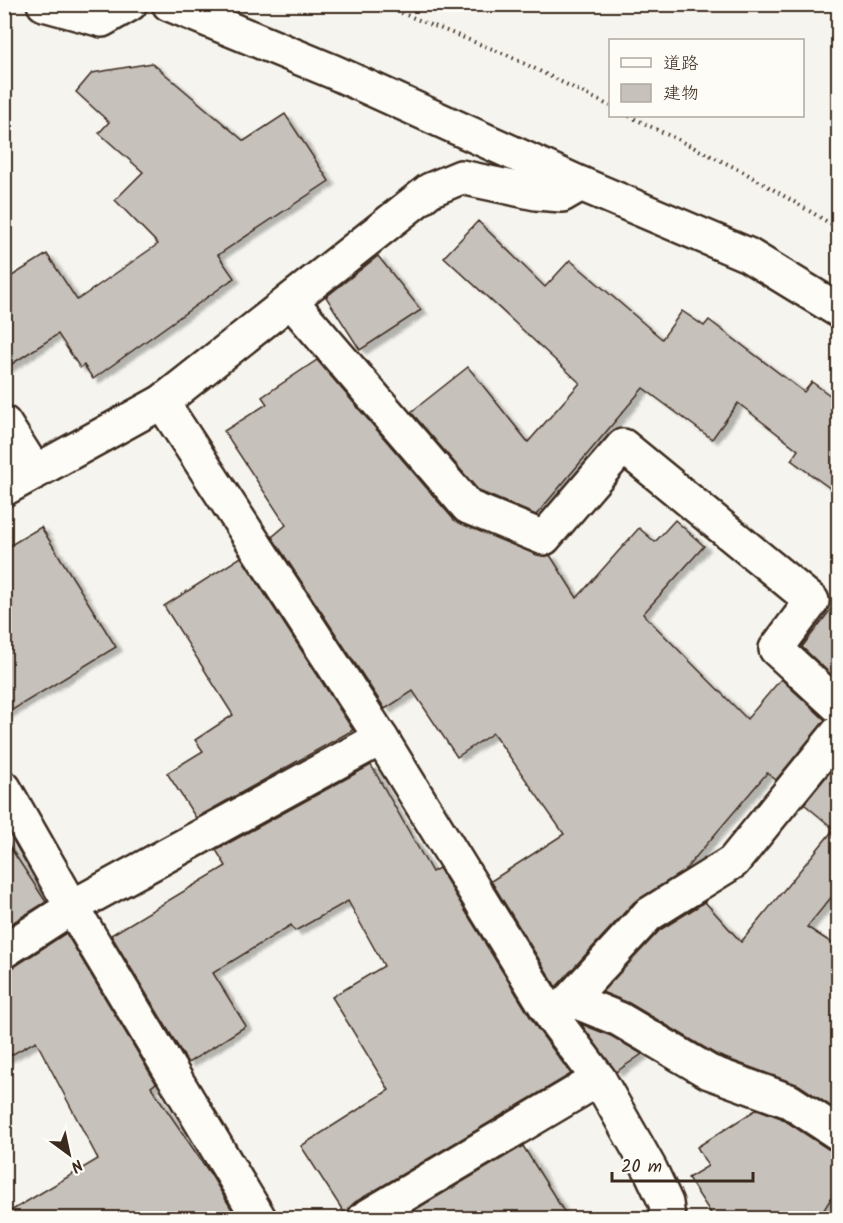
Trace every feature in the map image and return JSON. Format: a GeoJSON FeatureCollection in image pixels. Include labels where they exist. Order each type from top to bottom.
{"type":"FeatureCollection","features":[{"type":"Feature","properties":{"kind":"street"},"geometry":{"type":"LineString","coordinates":[[44,4],[102,20],[130,4]]}},
{"type":"Feature","properties":{"kind":"street"},"geometry":{"type":"LineString","coordinates":[[169,4],[334,72],[581,184],[748,255],[838,310]]}},
{"type":"Feature","properties":{"kind":"street"},"geometry":{"type":"LineString","coordinates":[[4,489],[34,470],[162,402],[430,190],[461,177],[536,193],[562,195],[581,184]]}},
{"type":"Feature","properties":{"kind":"street"},"geometry":{"type":"LineString","coordinates":[[291,301],[468,507],[544,538],[623,446],[812,601],[776,649],[838,706]]}},
{"type":"Feature","properties":{"kind":"street"},"geometry":{"type":"LineString","coordinates":[[162,402],[381,738],[562,1009],[650,1169],[666,1203],[668,1218]]}},
{"type":"Feature","properties":{"kind":"street"},"geometry":{"type":"LineString","coordinates":[[4,423],[34,470]]}},
{"type":"Feature","properties":{"kind":"street"},"geometry":{"type":"LineString","coordinates":[[562,1009],[648,915],[733,862],[838,733]]}},
{"type":"Feature","properties":{"kind":"street"},"geometry":{"type":"LineString","coordinates":[[4,951],[72,907],[381,738]]}},
{"type":"Feature","properties":{"kind":"street"},"geometry":{"type":"LineString","coordinates":[[4,788],[72,907],[259,1218]]}},
{"type":"Feature","properties":{"kind":"street"},"geometry":{"type":"LineString","coordinates":[[562,1009],[619,1019],[709,1072],[789,1101],[838,1132]]}},
{"type":"Feature","properties":{"kind":"street"},"geometry":{"type":"LineString","coordinates":[[365,1218],[599,1079]]}},
{"type":"Feature","properties":{"kind":"path"},"geometry":{"type":"LineString","coordinates":[[379,4],[507,55],[609,106]]}},
{"type":"Feature","properties":{"kind":"path"},"geometry":{"type":"LineString","coordinates":[[631,117],[742,171],[838,228]]}},
{"type":"Feature","properties":{"kind":"building"},"geometry":{"type":"Polygon","coordinates":[[[152,63],[244,141],[285,114],[329,181],[218,255],[234,278],[93,379],[84,365],[80,368],[58,334],[4,369],[4,281],[47,254],[77,300],[158,244],[115,200],[143,172],[99,133],[109,122],[76,92],[92,73],[152,63]]]}},
{"type":"Feature","properties":{"kind":"building"},"geometry":{"type":"Polygon","coordinates":[[[478,221],[545,287],[570,260],[662,339],[682,311],[704,326],[709,320],[804,392],[812,382],[835,399],[838,394],[838,494],[791,460],[798,450],[738,403],[712,439],[643,388],[536,515],[479,491],[411,412],[468,367],[528,442],[580,383],[444,257],[478,221]]]}},
{"type":"Feature","properties":{"kind":"building"},"geometry":{"type":"Polygon","coordinates":[[[378,256],[421,310],[360,350],[326,297],[378,256]]]}},
{"type":"Feature","properties":{"kind":"building"},"geometry":{"type":"Polygon","coordinates":[[[317,360],[454,520],[537,555],[550,555],[577,598],[639,528],[655,542],[675,520],[704,546],[643,614],[747,719],[781,679],[825,720],[776,780],[767,773],[684,871],[634,902],[556,987],[491,881],[564,834],[493,733],[457,757],[413,691],[385,709],[272,537],[286,525],[224,431],[267,404],[262,397],[317,360]]]}},
{"type":"Feature","properties":{"kind":"building"},"geometry":{"type":"Polygon","coordinates":[[[41,527],[116,647],[4,715],[4,549],[41,527]]]}},
{"type":"Feature","properties":{"kind":"building"},"geometry":{"type":"Polygon","coordinates":[[[241,557],[353,730],[196,818],[167,773],[203,751],[195,740],[233,715],[164,606],[241,557]]]}},
{"type":"Feature","properties":{"kind":"building"},"geometry":{"type":"Polygon","coordinates":[[[838,600],[838,681],[802,647],[838,600]]]}},
{"type":"Feature","properties":{"kind":"building"},"geometry":{"type":"Polygon","coordinates":[[[838,762],[838,889],[807,927],[838,947],[838,1111],[799,1085],[717,1055],[629,1003],[602,992],[660,930],[705,902],[741,942],[834,829],[804,804],[838,762]]]}},
{"type":"Feature","properties":{"kind":"building"},"geometry":{"type":"Polygon","coordinates":[[[371,765],[432,872],[439,868],[537,1028],[571,1074],[355,1202],[349,1208],[347,1217],[301,1146],[389,1090],[332,997],[384,966],[348,901],[295,931],[291,925],[213,973],[246,1026],[188,1063],[111,935],[226,866],[216,850],[371,765]]]}},
{"type":"Feature","properties":{"kind":"building"},"geometry":{"type":"Polygon","coordinates":[[[4,838],[46,902],[4,928],[4,838]]]}},
{"type":"Feature","properties":{"kind":"building"},"geometry":{"type":"Polygon","coordinates":[[[66,933],[156,1083],[151,1087],[211,1175],[237,1218],[4,1218],[4,1215],[98,1159],[36,1041],[4,1059],[4,970],[14,967],[66,933]]]}},
{"type":"Feature","properties":{"kind":"building"},"geometry":{"type":"Polygon","coordinates":[[[581,1024],[611,1036],[642,1054],[616,1072],[581,1024]]]}},
{"type":"Feature","properties":{"kind":"building"},"geometry":{"type":"Polygon","coordinates":[[[757,1109],[781,1118],[828,1149],[838,1151],[838,1187],[819,1218],[714,1218],[688,1178],[708,1166],[697,1147],[757,1109]]]}},
{"type":"Feature","properties":{"kind":"building"},"geometry":{"type":"Polygon","coordinates":[[[523,1146],[568,1218],[401,1218],[523,1146]]]}}]}
